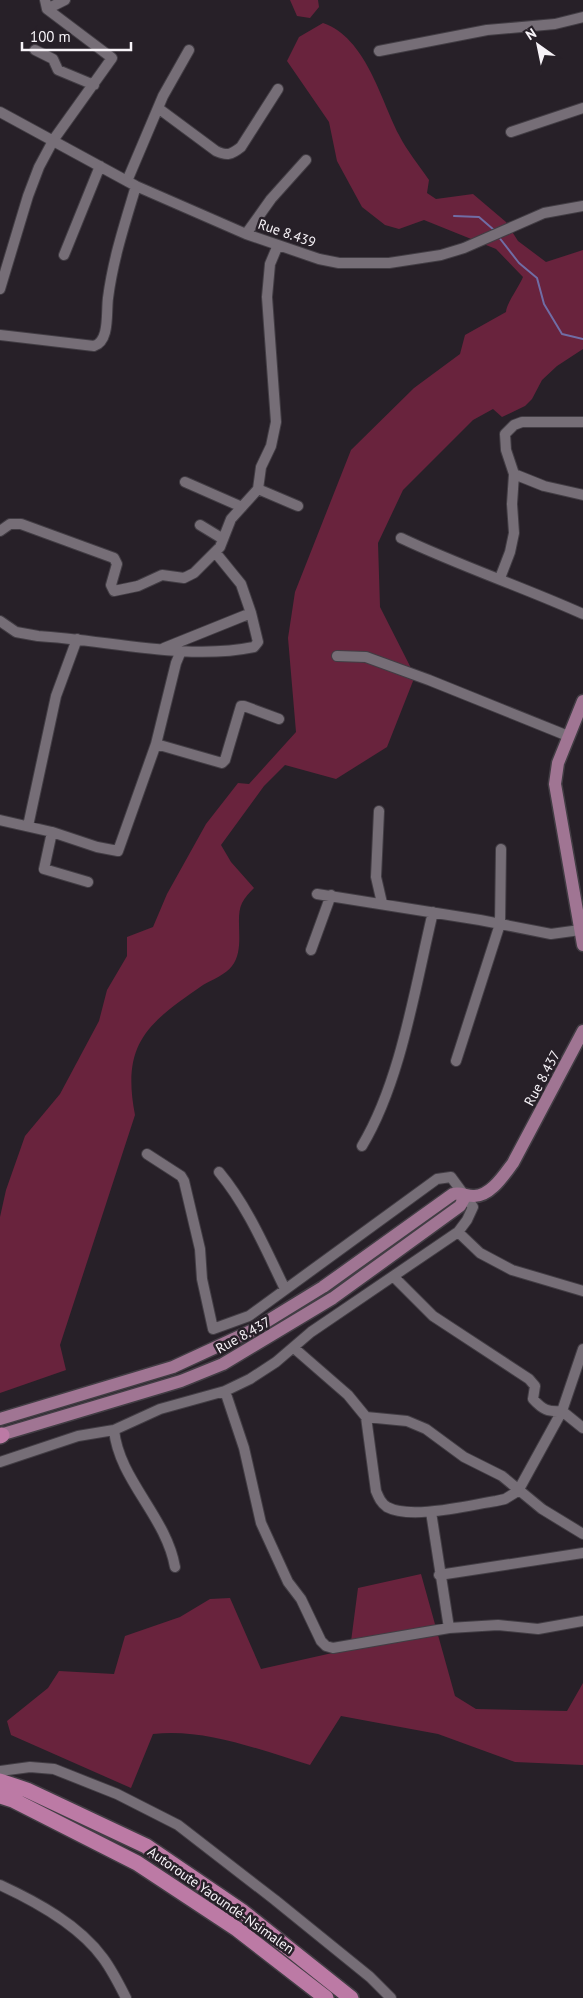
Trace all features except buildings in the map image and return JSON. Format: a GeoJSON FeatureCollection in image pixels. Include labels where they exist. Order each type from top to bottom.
{"type":"FeatureCollection","features":[{"type":"Feature","properties":{"kind":"highway"},"geometry":{"type":"LineString","coordinates":[[0,1772],[27,1790]]}},
{"type":"Feature","properties":{"kind":"highway","name":"Autoroute Yaoundé-Nsimalen"},"geometry":{"type":"LineString","coordinates":[[0,1781],[27,1790],[146,1846],[243,1912],[350,1998]]}},
{"type":"Feature","properties":{"kind":"highway","name":"Autoroute Yaoundé-Nsimalen"},"geometry":{"type":"LineString","coordinates":[[4,1798],[137,1863],[237,1929],[326,1998]]}},
{"type":"Feature","properties":{"kind":"main road"},"geometry":{"type":"LineString","coordinates":[[583,702],[579,720],[568,736],[558,763],[555,784],[578,894],[580,930],[583,944]]}},
{"type":"Feature","properties":{"kind":"main road","name":"Rue 8.437"},"geometry":{"type":"LineString","coordinates":[[0,1419],[173,1367],[216,1348],[270,1320],[323,1287],[453,1194],[475,1197],[486,1192],[500,1181],[513,1163],[583,1031]]}},
{"type":"Feature","properties":{"kind":"main road","name":"Rue 8.437"},"geometry":{"type":"LineString","coordinates":[[1,1435],[181,1381],[223,1364],[333,1298],[460,1206],[466,1195]]}},
{"type":"Feature","properties":{"kind":"street"},"geometry":{"type":"LineString","coordinates":[[46,4],[65,0]]}},
{"type":"Feature","properties":{"kind":"street"},"geometry":{"type":"LineString","coordinates":[[0,288],[28,196],[54,139],[111,61],[110,56],[46,4]]}},
{"type":"Feature","properties":{"kind":"street"},"geometry":{"type":"LineString","coordinates":[[379,51],[487,30],[555,24],[583,17]]}},
{"type":"Feature","properties":{"kind":"street"},"geometry":{"type":"LineString","coordinates":[[35,50],[53,59],[58,70],[94,85]]}},
{"type":"Feature","properties":{"kind":"street"},"geometry":{"type":"LineString","coordinates":[[0,335],[94,346],[99,344],[104,338],[108,298],[131,183],[158,108],[189,50]]}},
{"type":"Feature","properties":{"kind":"street"},"geometry":{"type":"LineString","coordinates":[[158,108],[216,151],[225,155],[232,155],[240,147],[278,89]]}},
{"type":"Feature","properties":{"kind":"street"},"geometry":{"type":"LineString","coordinates":[[511,132],[583,108]]}},
{"type":"Feature","properties":{"kind":"street","name":"Rue 8.439"},"geometry":{"type":"LineString","coordinates":[[0,112],[54,139],[131,183],[246,234],[319,260],[339,263],[389,263],[441,256],[544,213],[583,206]]}},
{"type":"Feature","properties":{"kind":"street"},"geometry":{"type":"LineString","coordinates":[[246,234],[272,199],[306,160]]}},
{"type":"Feature","properties":{"kind":"street"},"geometry":{"type":"LineString","coordinates":[[64,255],[100,166]]}},
{"type":"Feature","properties":{"kind":"street"},"geometry":{"type":"LineString","coordinates":[[0,530],[10,524],[21,524],[114,558],[117,564],[111,585],[114,591],[138,586],[162,575],[184,578],[194,573],[215,552],[223,539],[230,520],[258,489],[261,467],[270,446],[276,422],[266,297],[270,264],[278,245]]}},
{"type":"Feature","properties":{"kind":"street"},"geometry":{"type":"LineString","coordinates":[[500,578],[513,542],[514,474],[504,439],[507,430],[522,422],[583,422]]}},
{"type":"Feature","properties":{"kind":"street"},"geometry":{"type":"LineString","coordinates":[[514,474],[544,486],[583,496]]}},
{"type":"Feature","properties":{"kind":"street"},"geometry":{"type":"LineString","coordinates":[[185,482],[242,507]]}},
{"type":"Feature","properties":{"kind":"street"},"geometry":{"type":"LineString","coordinates":[[258,489],[298,506]]}},
{"type":"Feature","properties":{"kind":"street"},"geometry":{"type":"LineString","coordinates":[[200,525],[223,539]]}},
{"type":"Feature","properties":{"kind":"street"},"geometry":{"type":"LineString","coordinates":[[401,538],[434,554],[500,578],[583,614]]}},
{"type":"Feature","properties":{"kind":"street"},"geometry":{"type":"LineString","coordinates":[[1,624],[16,632],[31,635],[181,651],[242,650],[254,647],[258,642],[251,613],[240,584],[215,552]]}},
{"type":"Feature","properties":{"kind":"street"},"geometry":{"type":"LineString","coordinates":[[163,649],[251,613]]}},
{"type":"Feature","properties":{"kind":"street"},"geometry":{"type":"LineString","coordinates":[[28,826],[56,696],[77,639]]}},
{"type":"Feature","properties":{"kind":"street"},"geometry":{"type":"LineString","coordinates":[[0,820],[52,832],[97,847],[118,851],[156,744],[176,663],[181,651]]}},
{"type":"Feature","properties":{"kind":"street"},"geometry":{"type":"LineString","coordinates":[[337,656],[366,657],[375,660],[430,680],[568,736]]}},
{"type":"Feature","properties":{"kind":"street"},"geometry":{"type":"LineString","coordinates":[[156,744],[222,763],[225,760],[241,706],[279,719]]}},
{"type":"Feature","properties":{"kind":"street"},"geometry":{"type":"LineString","coordinates":[[379,811],[376,877],[382,903]]}},
{"type":"Feature","properties":{"kind":"street"},"geometry":{"type":"LineString","coordinates":[[52,832],[44,869],[88,882]]}},
{"type":"Feature","properties":{"kind":"street"},"geometry":{"type":"LineString","coordinates":[[456,1061],[500,924],[501,849]]}},
{"type":"Feature","properties":{"kind":"street"},"geometry":{"type":"LineString","coordinates":[[317,894],[382,903],[551,934],[580,930]]}},
{"type":"Feature","properties":{"kind":"street"},"geometry":{"type":"LineString","coordinates":[[311,950],[331,895]]}},
{"type":"Feature","properties":{"kind":"street"},"geometry":{"type":"LineString","coordinates":[[362,1146],[373,1128],[392,1080],[433,912]]}},
{"type":"Feature","properties":{"kind":"street"},"geometry":{"type":"LineString","coordinates":[[0,1462],[78,1436],[114,1430],[160,1410],[226,1391],[250,1379],[294,1348],[311,1332],[458,1232],[468,1220],[473,1208],[466,1195],[451,1177],[437,1179],[250,1316],[213,1329],[202,1279],[200,1249],[184,1181],[180,1176],[147,1154]]}},
{"type":"Feature","properties":{"kind":"street"},"geometry":{"type":"LineString","coordinates":[[219,1172],[233,1188],[248,1213],[285,1290]]}},
{"type":"Feature","properties":{"kind":"street"},"geometry":{"type":"LineString","coordinates":[[458,1232],[480,1253],[512,1270],[583,1291]]}},
{"type":"Feature","properties":{"kind":"street"},"geometry":{"type":"LineString","coordinates":[[394,1277],[433,1316],[529,1379],[535,1386],[533,1398],[540,1407],[549,1412],[562,1411],[583,1428]]}},
{"type":"Feature","properties":{"kind":"street"},"geometry":{"type":"LineString","coordinates":[[294,1348],[348,1395],[366,1416],[376,1491],[381,1502],[388,1508],[431,1512],[496,1502],[518,1492],[562,1411],[583,1349]]}},
{"type":"Feature","properties":{"kind":"street"},"geometry":{"type":"LineString","coordinates":[[226,1391],[244,1448],[261,1523],[288,1582],[301,1599],[320,1641],[326,1646],[333,1648],[449,1628],[498,1625],[538,1629],[583,1621]]}},
{"type":"Feature","properties":{"kind":"street"},"geometry":{"type":"LineString","coordinates":[[366,1416],[415,1424],[464,1457],[502,1476],[518,1492],[583,1534]]}},
{"type":"Feature","properties":{"kind":"street"},"geometry":{"type":"LineString","coordinates":[[114,1430],[120,1455],[168,1538],[175,1567]]}},
{"type":"Feature","properties":{"kind":"street"},"geometry":{"type":"LineString","coordinates":[[431,1512],[439,1574],[449,1628]]}},
{"type":"Feature","properties":{"kind":"street"},"geometry":{"type":"LineString","coordinates":[[439,1574],[583,1553]]}},
{"type":"Feature","properties":{"kind":"street"},"geometry":{"type":"LineString","coordinates":[[0,1772],[30,1767],[54,1769],[117,1794],[178,1825],[297,1918],[391,1998]]}},
{"type":"Feature","properties":{"kind":"street"},"geometry":{"type":"LineString","coordinates":[[0,1885],[65,1922],[86,1938],[102,1957],[126,1998]]}},
{"type":"Feature","properties":{"kind":"shaded area"},"geometry":{"type":"Polygon","coordinates":[[[290,0],[318,0],[319,7],[310,18],[297,16],[290,0]]]}},
{"type":"Feature","properties":{"kind":"shaded area"},"geometry":{"type":"Polygon","coordinates":[[[323,23],[338,31],[361,55],[378,87],[402,141],[429,180],[427,193],[436,199],[473,194],[506,222],[518,241],[546,262],[583,250],[583,349],[557,366],[542,380],[532,399],[525,406],[502,417],[493,409],[473,420],[403,490],[378,543],[380,607],[415,676],[387,747],[336,779],[285,765],[264,786],[221,845],[231,862],[254,888],[242,903],[240,910],[239,942],[236,959],[226,972],[203,985],[167,1011],[143,1037],[136,1052],[132,1070],[135,1115],[60,1345],[66,1370],[0,1393],[0,1217],[6,1190],[25,1136],[60,1094],[99,1021],[107,990],[127,956],[127,937],[153,927],[167,894],[206,824],[238,783],[249,784],[296,732],[288,638],[295,592],[351,450],[414,388],[460,354],[465,335],[506,312],[523,277],[496,249],[424,220],[399,229],[385,225],[362,207],[337,161],[329,122],[287,61],[299,37],[323,23]]]}},
{"type":"Feature","properties":{"kind":"shaded area"},"geometry":{"type":"Polygon","coordinates":[[[421,1574],[455,1696],[476,1709],[567,1711],[583,1683],[583,1765],[515,1762],[438,1734],[341,1716],[310,1765],[212,1737],[173,1733],[153,1734],[131,1788],[11,1735],[7,1721],[48,1688],[59,1671],[114,1674],[125,1636],[180,1617],[210,1599],[230,1598],[261,1669],[350,1649],[358,1588],[421,1574]]]}},
{"type":"Feature","properties":{"kind":"waterway"},"geometry":{"type":"LineString","coordinates":[[454,216],[479,217],[494,230]]}},
{"type":"Feature","properties":{"kind":"waterway"},"geometry":{"type":"LineString","coordinates":[[498,236],[519,263],[537,278],[544,304],[562,334],[583,339]]}}]}
